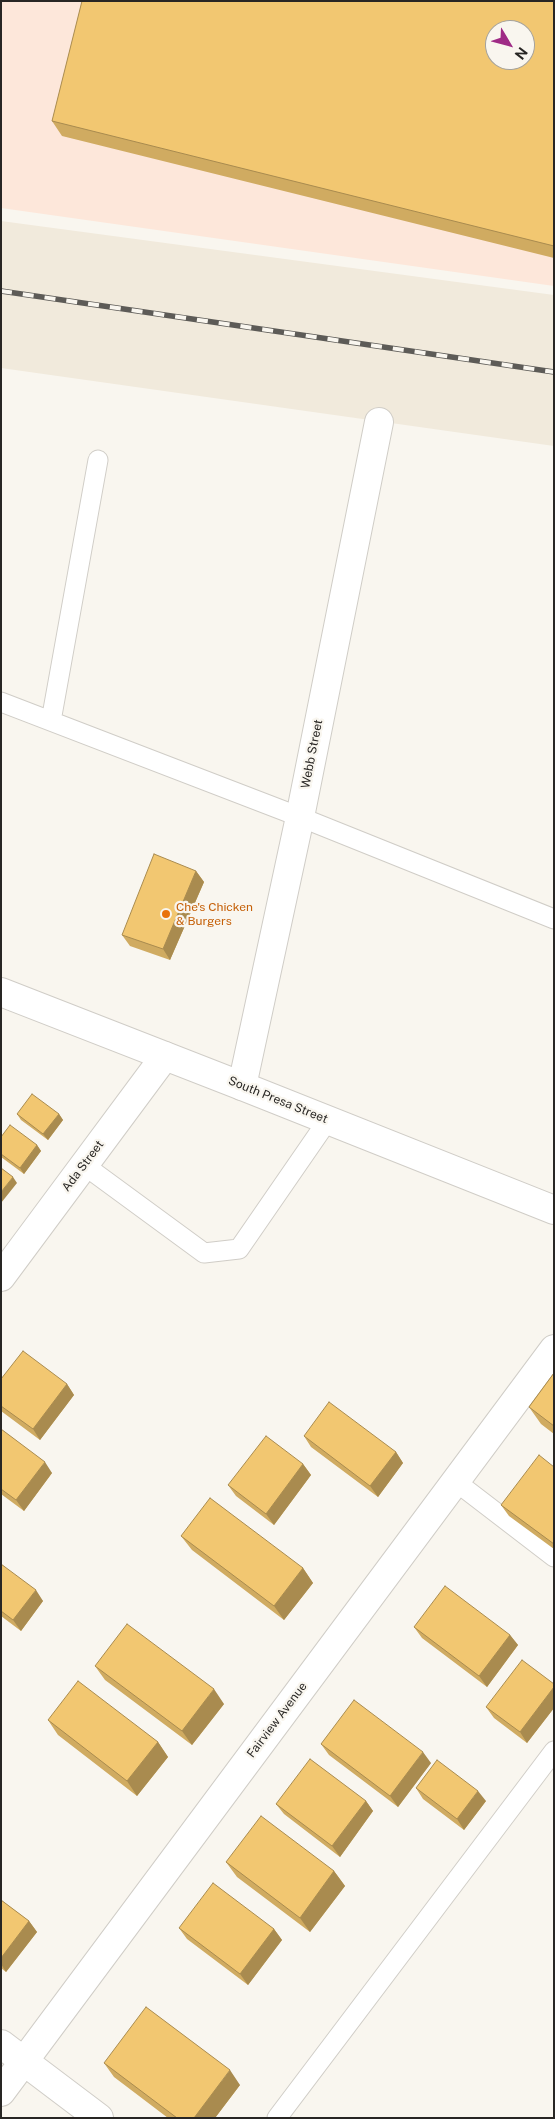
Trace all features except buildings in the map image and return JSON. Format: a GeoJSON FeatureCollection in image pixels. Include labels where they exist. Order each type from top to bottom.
{"type":"FeatureCollection","features":[{"type":"Feature","properties":{"kind":"street","name":"Webb Street"},"geometry":{"type":"LineString","coordinates":[[242,1086],[300,817],[379,422]]}},
{"type":"Feature","properties":{"kind":"street","name":"South Presa Street"},"geometry":{"type":"LineString","coordinates":[[1,992],[554,1210]]}},
{"type":"Feature","properties":{"kind":"street","name":"Ada Street"},"geometry":{"type":"LineString","coordinates":[[1,1277],[165,1056]]}},
{"type":"Feature","properties":{"kind":"street","name":"Fairview Avenue"},"geometry":{"type":"LineString","coordinates":[[1,2092],[554,1348]]}},
{"type":"Feature","properties":{"kind":"street"},"geometry":{"type":"LineString","coordinates":[[1,2044],[99,2118]]}},
{"type":"Feature","properties":{"kind":"lane"},"geometry":{"type":"LineString","coordinates":[[51,721],[98,460]]}},
{"type":"Feature","properties":{"kind":"lane"},"geometry":{"type":"LineString","coordinates":[[1,702],[553,912]]}},
{"type":"Feature","properties":{"kind":"lane"},"geometry":{"type":"LineString","coordinates":[[84,1165],[204,1253],[239,1249],[328,1120]]}},
{"type":"Feature","properties":{"kind":"lane"},"geometry":{"type":"LineString","coordinates":[[455,1481],[554,1557]]}},
{"type":"Feature","properties":{"kind":"lane"},"geometry":{"type":"LineString","coordinates":[[277,2118],[554,1751]]}},
{"type":"Feature","properties":{"kind":"shaded area"},"geometry":{"type":"Polygon","coordinates":[[[1,1],[554,1],[554,286],[1,208],[1,1]]]}},
{"type":"Feature","properties":{"kind":"shaded area"},"geometry":{"type":"Polygon","coordinates":[[[1,221],[554,295],[554,446],[1,368],[1,221]]]}},
{"type":"Feature","properties":{"kind":"railway"},"geometry":{"type":"LineString","coordinates":[[1,291],[554,372]]}},
{"type":"Feature","properties":{"kind":"place","name":"Che's Chicken & Burgers"},"geometry":{"type":"Point","coordinates":[166,914]}}]}
